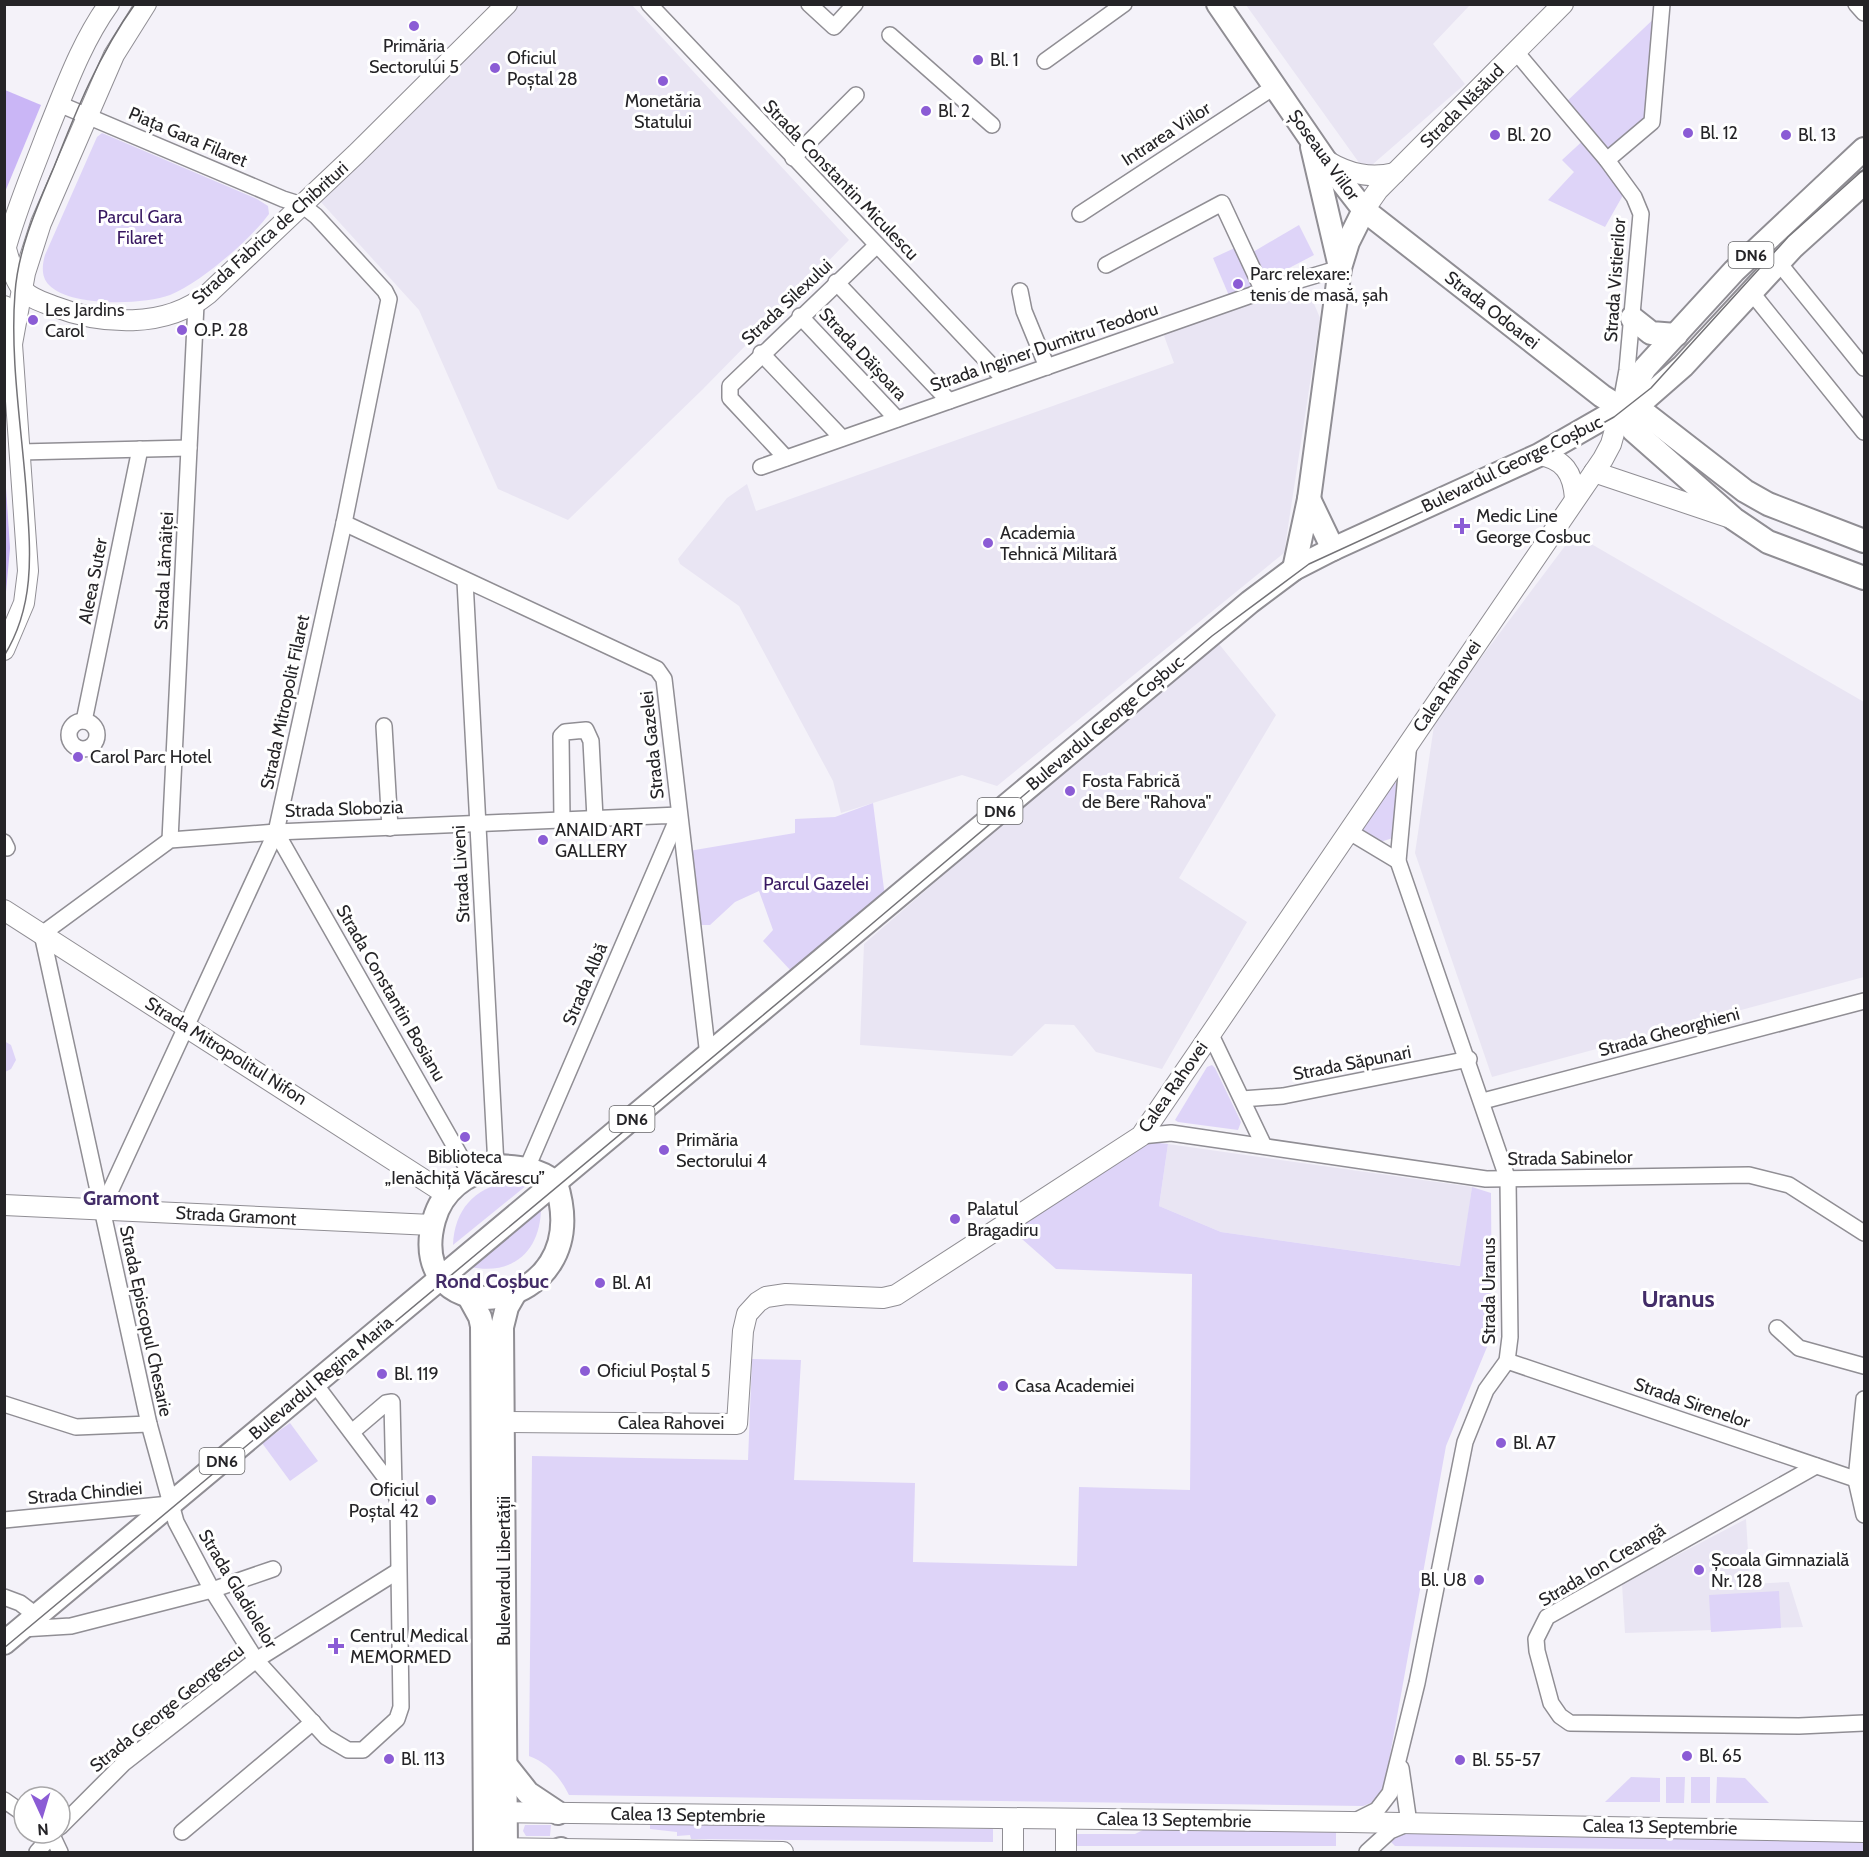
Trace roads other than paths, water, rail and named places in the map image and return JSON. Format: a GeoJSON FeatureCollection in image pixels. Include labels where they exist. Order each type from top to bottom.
{"type":"FeatureCollection","features":[{"type":"Feature","properties":{"kind":"main road","name":"Șoseaua Viilor"},"geometry":{"type":"LineString","coordinates":[[1218,4],[1324,159],[1364,210],[1348,242],[1340,268],[1309,499],[1294,569]]}},
{"type":"Feature","properties":{"kind":"main road"},"geometry":{"type":"LineString","coordinates":[[1311,140],[1340,268]]}},
{"type":"Feature","properties":{"kind":"main road","name":"Calea Rahovei"},"geometry":{"type":"LineString","coordinates":[[1622,408],[1645,368],[1759,246],[1864,149]]}},
{"type":"Feature","properties":{"kind":"main road","name":"DN6"},"geometry":{"type":"LineString","coordinates":[[1622,408],[1643,401],[1666,382],[1808,233],[1864,183]]}},
{"type":"Feature","properties":{"kind":"main road","name":"Strada Odoarei"},"geometry":{"type":"LineString","coordinates":[[1364,210],[1588,385],[1622,408]]}},
{"type":"Feature","properties":{"kind":"main road"},"geometry":{"type":"LineString","coordinates":[[1632,318],[1651,333],[1676,335]]}},
{"type":"Feature","properties":{"kind":"main road"},"geometry":{"type":"LineString","coordinates":[[1622,408],[1633,430],[1734,519],[1783,550],[1864,578]]}},
{"type":"Feature","properties":{"kind":"main road"},"geometry":{"type":"LineString","coordinates":[[1622,408],[1647,415],[1745,491],[1768,504],[1864,541]]}},
{"type":"Feature","properties":{"kind":"main road","name":"Bulevardul George Coșbuc"},"geometry":{"type":"LineString","coordinates":[[556,1183],[1204,640],[1294,569],[1539,455],[1622,408]]}},
{"type":"Feature","properties":{"kind":"main road"},"geometry":{"type":"LineString","coordinates":[[1309,499],[1333,549]]}},
{"type":"Feature","properties":{"kind":"main road"},"geometry":{"type":"LineString","coordinates":[[496,1166],[527,1168],[539,1172],[556,1183],[562,1219],[557,1250],[546,1269],[529,1286],[516,1293],[498,1297],[469,1296],[450,1288],[440,1279],[433,1258],[432,1225],[446,1194],[471,1174],[496,1166]]}},
{"type":"Feature","properties":{"kind":"main road","name":"Bulevardul Regina Maria"},"geometry":{"type":"LineString","coordinates":[[21,1630],[556,1183]]}},
{"type":"Feature","properties":{"kind":"main road","name":"Bulevardul Libertății"},"geometry":{"type":"LineString","coordinates":[[495,1812],[505,1764],[502,1327],[507,1307],[516,1293]]}},
{"type":"Feature","properties":{"kind":"main road","name":"Bulevardul Libertății"},"geometry":{"type":"LineString","coordinates":[[469,1296],[482,1326],[495,1850]]}},
{"type":"Feature","properties":{"kind":"main road"},"geometry":{"type":"LineString","coordinates":[[505,1764],[528,1794],[558,1813]]}},
{"type":"Feature","properties":{"kind":"street"},"geometry":{"type":"LineString","coordinates":[[22,289],[5,251],[22,196],[82,49],[109,4]]}},
{"type":"Feature","properties":{"kind":"street"},"geometry":{"type":"LineString","coordinates":[[12,345],[22,289],[41,223],[114,54],[146,4]]}},
{"type":"Feature","properties":{"kind":"street","name":"Strada Fabrica de Chibrituri"},"geometry":{"type":"LineString","coordinates":[[22,289],[34,298],[60,309],[108,319],[162,317],[196,304],[302,205],[507,4]]}},
{"type":"Feature","properties":{"kind":"street","name":"Strada Constantin Miculescu"},"geometry":{"type":"LineString","coordinates":[[649,4],[1006,381]]}},
{"type":"Feature","properties":{"kind":"street"},"geometry":{"type":"LineString","coordinates":[[809,4],[834,27],[855,4]]}},
{"type":"Feature","properties":{"kind":"street"},"geometry":{"type":"LineString","coordinates":[[1045,61],[1124,4]]}},
{"type":"Feature","properties":{"kind":"street","name":"Strada Năsăud"},"geometry":{"type":"LineString","coordinates":[[1364,210],[1395,173],[1563,4]]}},
{"type":"Feature","properties":{"kind":"street"},"geometry":{"type":"LineString","coordinates":[[1607,160],[1652,122],[1662,4]]}},
{"type":"Feature","properties":{"kind":"street"},"geometry":{"type":"LineString","coordinates":[[1856,4],[1864,13]]}},
{"type":"Feature","properties":{"kind":"street"},"geometry":{"type":"LineString","coordinates":[[890,35],[992,125]]}},
{"type":"Feature","properties":{"kind":"street","name":"Strada Vistierilor"},"geometry":{"type":"LineString","coordinates":[[1516,52],[1607,160],[1634,197],[1641,213],[1622,408]]}},
{"type":"Feature","properties":{"kind":"street","name":"Intrarea Viilor"},"geometry":{"type":"LineString","coordinates":[[1080,214],[1274,87]]}},
{"type":"Feature","properties":{"kind":"street"},"geometry":{"type":"LineString","coordinates":[[793,158],[856,95]]}},
{"type":"Feature","properties":{"kind":"street","name":"Piața Gara Filaret"},"geometry":{"type":"LineString","coordinates":[[59,104],[302,205]]}},
{"type":"Feature","properties":{"kind":"street"},"geometry":{"type":"LineString","coordinates":[[1324,159],[1348,172],[1364,176],[1395,173]]}},
{"type":"Feature","properties":{"kind":"street"},"geometry":{"type":"LineString","coordinates":[[1106,265],[1222,203],[1263,291]]}},
{"type":"Feature","properties":{"kind":"street","name":"Strada Mitropolit Filaret"},"geometry":{"type":"LineString","coordinates":[[102,1209],[276,831],[344,523],[389,299],[385,291],[339,241],[302,205]]}},
{"type":"Feature","properties":{"kind":"street","name":"Strada Silexului"},"geometry":{"type":"LineString","coordinates":[[786,458],[730,398],[732,382],[876,245]]}},
{"type":"Feature","properties":{"kind":"street"},"geometry":{"type":"LineString","coordinates":[[1779,263],[1864,368]]}},
{"type":"Feature","properties":{"kind":"street","name":"Strada Inginer Dumitru Teodoru"},"geometry":{"type":"LineString","coordinates":[[761,467],[1263,291],[1340,268]]}},
{"type":"Feature","properties":{"kind":"street"},"geometry":{"type":"LineString","coordinates":[[837,282],[949,401]]}},
{"type":"Feature","properties":{"kind":"street"},"geometry":{"type":"LineString","coordinates":[[1020,291],[1024,311],[1047,367]]}},
{"type":"Feature","properties":{"kind":"street"},"geometry":{"type":"LineString","coordinates":[[1752,293],[1864,432]]}},
{"type":"Feature","properties":{"kind":"street","name":"Strada Lămâiței"},"geometry":{"type":"LineString","coordinates":[[171,840],[196,304]]}},
{"type":"Feature","properties":{"kind":"street"},"geometry":{"type":"LineString","coordinates":[[4,306],[12,345],[28,571],[20,614],[4,650]]}},
{"type":"Feature","properties":{"kind":"street","name":"Strada Dăișoara"},"geometry":{"type":"LineString","coordinates":[[800,316],[897,419]]}},
{"type":"Feature","properties":{"kind":"street"},"geometry":{"type":"LineString","coordinates":[[761,353],[842,438]]}},
{"type":"Feature","properties":{"kind":"street","name":"Calea Rahovei"},"geometry":{"type":"LineString","coordinates":[[503,1422],[737,1424],[742,1331],[747,1314],[758,1302],[776,1294],[883,1298],[896,1295],[1141,1136],[1594,472],[1611,444],[1622,408]]}},
{"type":"Feature","properties":{"kind":"street"},"geometry":{"type":"LineString","coordinates":[[20,452],[189,448]]}},
{"type":"Feature","properties":{"kind":"street","name":"Aleea Suter"},"geometry":{"type":"LineString","coordinates":[[84,721],[140,449]]}},
{"type":"Feature","properties":{"kind":"street"},"geometry":{"type":"LineString","coordinates":[[1539,455],[1557,460],[1567,468],[1573,482],[1575,498]]}},
{"type":"Feature","properties":{"kind":"street"},"geometry":{"type":"LineString","coordinates":[[1594,472],[1734,519]]}},
{"type":"Feature","properties":{"kind":"street","name":"Strada Gazelei"},"geometry":{"type":"LineString","coordinates":[[344,523],[657,669],[664,679],[708,1056]]}},
{"type":"Feature","properties":{"kind":"street","name":"Strada Liveni"},"geometry":{"type":"LineString","coordinates":[[465,581],[496,1166]]}},
{"type":"Feature","properties":{"kind":"street"},"geometry":{"type":"LineString","coordinates":[[384,726],[390,828]]}},
{"type":"Feature","properties":{"kind":"street"},"geometry":{"type":"LineString","coordinates":[[562,820],[561,736],[565,732],[586,730],[591,741],[595,818]]}},
{"type":"Feature","properties":{"kind":"street","name":"Strada Uranus"},"geometry":{"type":"LineString","coordinates":[[1350,1822],[1371,1815],[1387,1800],[1400,1759],[1464,1442],[1486,1390],[1507,1361],[1510,1337],[1508,1180],[1469,1059],[1398,861],[1410,742]]}},
{"type":"Feature","properties":{"kind":"street","name":"Strada Slobozia"},"geometry":{"type":"LineString","coordinates":[[171,840],[276,831],[679,815]]}},
{"type":"Feature","properties":{"kind":"street","name":"Strada Albă"},"geometry":{"type":"LineString","coordinates":[[527,1168],[679,815]]}},
{"type":"Feature","properties":{"kind":"street","name":"Strada Constantin Bosianu"},"geometry":{"type":"LineString","coordinates":[[276,831],[471,1174]]}},
{"type":"Feature","properties":{"kind":"street"},"geometry":{"type":"LineString","coordinates":[[1348,831],[1398,861]]}},
{"type":"Feature","properties":{"kind":"street"},"geometry":{"type":"LineString","coordinates":[[42,934],[171,840]]}},
{"type":"Feature","properties":{"kind":"street","name":"Strada Mitropolitul Nifon"},"geometry":{"type":"LineString","coordinates":[[4,909],[446,1194]]}},
{"type":"Feature","properties":{"kind":"street","name":"Strada Episcopul Chesarie"},"geometry":{"type":"LineString","coordinates":[[42,934],[149,1424],[170,1504]]}},
{"type":"Feature","properties":{"kind":"street","name":"Strada Gheorghieni"},"geometry":{"type":"LineString","coordinates":[[1483,1101],[1864,1001]]}},
{"type":"Feature","properties":{"kind":"street"},"geometry":{"type":"LineString","coordinates":[[1210,1033],[1264,1146]]}},
{"type":"Feature","properties":{"kind":"street","name":"Strada Săpunari"},"geometry":{"type":"LineString","coordinates":[[1242,1099],[1283,1096],[1469,1059]]}},
{"type":"Feature","properties":{"kind":"street","name":"Strada Sabinelor"},"geometry":{"type":"LineString","coordinates":[[1141,1136],[1171,1132],[1441,1174],[1508,1180],[1692,1175],[1758,1177],[1790,1185],[1864,1233]]}},
{"type":"Feature","properties":{"kind":"street","name":"Strada Gramont"},"geometry":{"type":"LineString","coordinates":[[4,1205],[432,1225]]}},
{"type":"Feature","properties":{"kind":"street"},"geometry":{"type":"LineString","coordinates":[[1777,1328],[1799,1348],[1864,1366]]}},
{"type":"Feature","properties":{"kind":"street","name":"Strada Sirenelor"},"geometry":{"type":"LineString","coordinates":[[1507,1361],[1860,1481]]}},
{"type":"Feature","properties":{"kind":"street"},"geometry":{"type":"LineString","coordinates":[[315,1384],[394,1489]]}},
{"type":"Feature","properties":{"kind":"street"},"geometry":{"type":"LineString","coordinates":[[1864,1399],[1860,1481],[1864,1515]]}},
{"type":"Feature","properties":{"kind":"street","name":"Strada Gladiolelor"},"geometry":{"type":"LineString","coordinates":[[170,1504],[176,1522],[212,1590],[256,1660],[330,1740],[353,1751],[367,1747],[397,1719],[400,1707],[398,1508],[394,1489],[392,1402],[386,1403],[352,1432]]}},
{"type":"Feature","properties":{"kind":"street"},"geometry":{"type":"LineString","coordinates":[[4,1404],[76,1427],[97,1428],[149,1424]]}},
{"type":"Feature","properties":{"kind":"street","name":"Strada Ion Creangă"},"geometry":{"type":"LineString","coordinates":[[1816,1466],[1547,1617],[1536,1639],[1537,1651],[1551,1703],[1560,1716],[1570,1723],[1799,1726],[1864,1723]]}},
{"type":"Feature","properties":{"kind":"street","name":"Strada Chindiei"},"geometry":{"type":"LineString","coordinates":[[4,1520],[170,1504]]}},
{"type":"Feature","properties":{"kind":"street"},"geometry":{"type":"LineString","coordinates":[[4,1597],[20,1603],[21,1630],[71,1626],[212,1590],[273,1569]]}},
{"type":"Feature","properties":{"kind":"street","name":"Strada George Georgescu"},"geometry":{"type":"LineString","coordinates":[[72,1814],[124,1763],[256,1660],[398,1571]]}},
{"type":"Feature","properties":{"kind":"street"},"geometry":{"type":"LineString","coordinates":[[182,1832],[313,1722]]}},
{"type":"Feature","properties":{"kind":"street","name":"Strada Uranus"},"geometry":{"type":"LineString","coordinates":[[1400,1759],[1409,1823]]}},
{"type":"Feature","properties":{"kind":"street","name":"Calea 13 Septembrie"},"geometry":{"type":"LineString","coordinates":[[495,1812],[1350,1822],[1864,1832]]}},
{"type":"Feature","properties":{"kind":"street"},"geometry":{"type":"LineString","coordinates":[[1013,1819],[1013,1852]]}},
{"type":"Feature","properties":{"kind":"street"},"geometry":{"type":"LineString","coordinates":[[1066,1819],[1066,1852]]}},
{"type":"Feature","properties":{"kind":"street"},"geometry":{"type":"LineString","coordinates":[[1367,1852],[1390,1831],[1409,1823]]}},
{"type":"Feature","properties":{"kind":"street","name":"Calea 13 Septembrie"},"geometry":{"type":"LineString","coordinates":[[495,1850],[783,1852]]}},
{"type":"Feature","properties":{"kind":"tram line"},"geometry":{"type":"LineString","coordinates":[[4,656],[15,636],[22,616],[29,574],[28,510],[14,341],[15,293],[20,260],[35,213],[80,104],[99,63],[135,4]]}},
{"type":"Feature","properties":{"kind":"tram line"},"geometry":{"type":"LineString","coordinates":[[4,1648],[828,961],[1212,636],[1309,564],[1544,456],[1614,417],[1651,388],[1788,237],[1864,169]]}},
{"type":"Feature","properties":{"kind":"place","name":"Primăria Sectorului 5"},"geometry":{"type":"Point","coordinates":[414,26]}},
{"type":"Feature","properties":{"kind":"place","name":"Bl. 1"},"geometry":{"type":"Point","coordinates":[978,60]}},
{"type":"Feature","properties":{"kind":"place","name":"Oficiul Poștal 28"},"geometry":{"type":"Point","coordinates":[495,68]}},
{"type":"Feature","properties":{"kind":"place","name":"Monetăria Statului"},"geometry":{"type":"Point","coordinates":[663,81]}},
{"type":"Feature","properties":{"kind":"place","name":"Bl. 2"},"geometry":{"type":"Point","coordinates":[926,111]}},
{"type":"Feature","properties":{"kind":"place","name":"Bl. 12"},"geometry":{"type":"Point","coordinates":[1688,133]}},
{"type":"Feature","properties":{"kind":"place","name":"Bl. 20"},"geometry":{"type":"Point","coordinates":[1495,135]}},
{"type":"Feature","properties":{"kind":"place","name":"Bl. 13"},"geometry":{"type":"Point","coordinates":[1786,135]}},
{"type":"Feature","properties":{"kind":"place","name":"Parc relexare: tenis de masă, șah"},"geometry":{"type":"Point","coordinates":[1238,284]}},
{"type":"Feature","properties":{"kind":"place","name":"Les Jardins Carol"},"geometry":{"type":"Point","coordinates":[33,320]}},
{"type":"Feature","properties":{"kind":"place","name":"O.P. 28"},"geometry":{"type":"Point","coordinates":[182,330]}},
{"type":"Feature","properties":{"kind":"place","name":"Medic Line George Cosbuc"},"geometry":{"type":"Point","coordinates":[1462,526]}},
{"type":"Feature","properties":{"kind":"place","name":"Academia Tehnică Militară"},"geometry":{"type":"Point","coordinates":[988,543]}},
{"type":"Feature","properties":{"kind":"place","name":"Carol Parc Hotel"},"geometry":{"type":"Point","coordinates":[78,757]}},
{"type":"Feature","properties":{"kind":"place","name":"Fosta Fabrică de Bere \"Rahova\""},"geometry":{"type":"Point","coordinates":[1070,791]}},
{"type":"Feature","properties":{"kind":"place","name":"ANAID ART GALLERY"},"geometry":{"type":"Point","coordinates":[543,840]}},
{"type":"Feature","properties":{"kind":"place","name":"Biblioteca „Ienăchiță Văcărescu”"},"geometry":{"type":"Point","coordinates":[465,1137]}},
{"type":"Feature","properties":{"kind":"place","name":"Primăria Sectorului 4"},"geometry":{"type":"Point","coordinates":[664,1150]}},
{"type":"Feature","properties":{"kind":"place","name":"Palatul Bragadiru"},"geometry":{"type":"Point","coordinates":[955,1219]}},
{"type":"Feature","properties":{"kind":"place","name":"Bl. A1"},"geometry":{"type":"Point","coordinates":[600,1283]}},
{"type":"Feature","properties":{"kind":"place","name":"Oficiul Poștal 5"},"geometry":{"type":"Point","coordinates":[585,1371]}},
{"type":"Feature","properties":{"kind":"place","name":"Bl. 119"},"geometry":{"type":"Point","coordinates":[382,1374]}},
{"type":"Feature","properties":{"kind":"place","name":"Casa Academiei"},"geometry":{"type":"Point","coordinates":[1003,1386]}},
{"type":"Feature","properties":{"kind":"place","name":"Bl. A7"},"geometry":{"type":"Point","coordinates":[1501,1443]}},
{"type":"Feature","properties":{"kind":"place","name":"Oficiul Poștal 42"},"geometry":{"type":"Point","coordinates":[431,1500]}},
{"type":"Feature","properties":{"kind":"place","name":"Școala Gimnazială Nr. 128"},"geometry":{"type":"Point","coordinates":[1699,1570]}},
{"type":"Feature","properties":{"kind":"place","name":"Bl. U8"},"geometry":{"type":"Point","coordinates":[1479,1580]}},
{"type":"Feature","properties":{"kind":"place","name":"Centrul Medical MEMORMED"},"geometry":{"type":"Point","coordinates":[336,1646]}},
{"type":"Feature","properties":{"kind":"place","name":"Bl. 65"},"geometry":{"type":"Point","coordinates":[1687,1756]}},
{"type":"Feature","properties":{"kind":"place","name":"Bl. 113"},"geometry":{"type":"Point","coordinates":[389,1759]}},
{"type":"Feature","properties":{"kind":"place","name":"Bl. 55-57"},"geometry":{"type":"Point","coordinates":[1460,1760]}},
{"type":"Feature","properties":{"kind":"district","name":"Gramont"},"geometry":{"type":"Point","coordinates":[121,1198]}},
{"type":"Feature","properties":{"kind":"district","name":"Rond Coșbuc"},"geometry":{"type":"Point","coordinates":[492,1281]}},
{"type":"Feature","properties":{"kind":"district","name":"Uranus"},"geometry":{"type":"Point","coordinates":[1678,1299]}},
{"type":"Feature","properties":{"kind":"park label","name":"Parcul Gara Filaret"},"geometry":{"type":"Point","coordinates":[140,227]}},
{"type":"Feature","properties":{"kind":"park label","name":"Parcul Gazelei"},"geometry":{"type":"Point","coordinates":[816,884]}}]}
